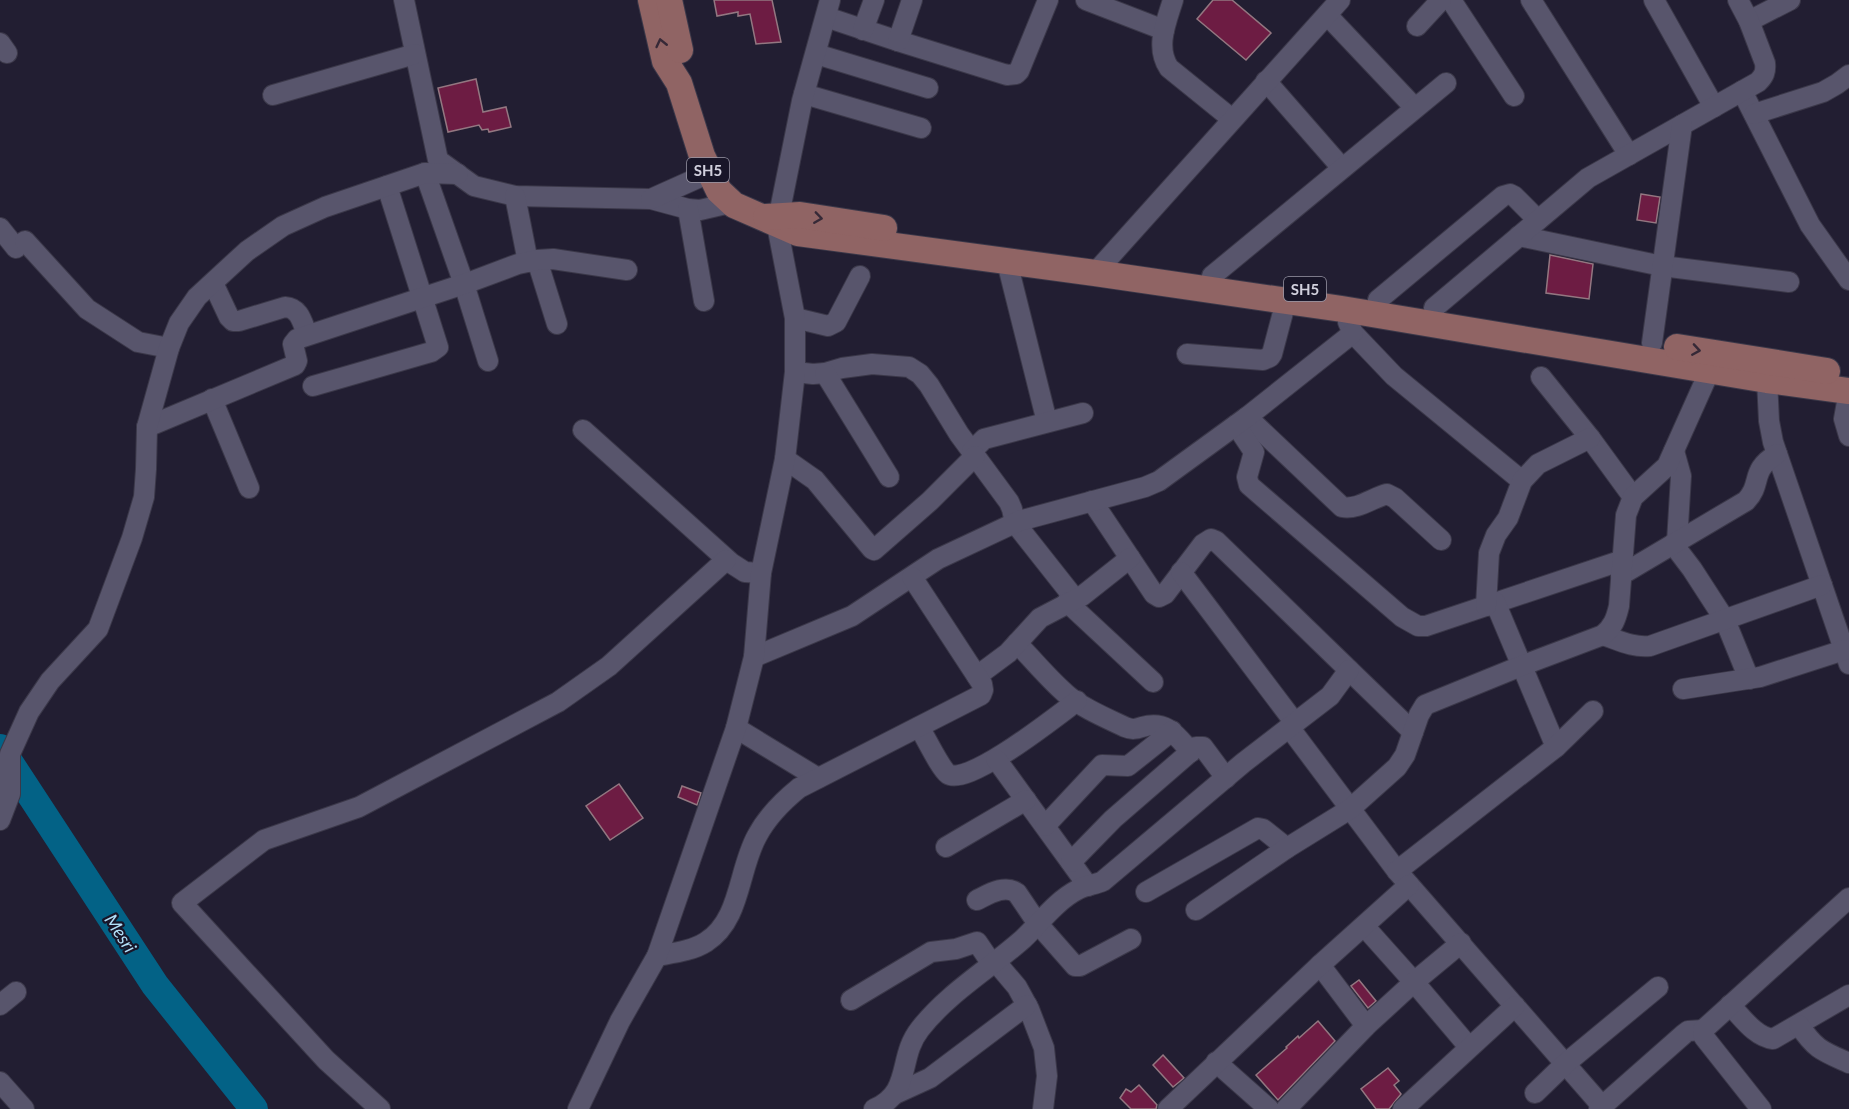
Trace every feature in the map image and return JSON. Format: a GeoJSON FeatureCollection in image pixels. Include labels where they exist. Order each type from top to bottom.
{"type":"FeatureCollection","features":[{"type":"Feature","properties":{"kind":"main road","name":"SH5"},"geometry":{"type":"LineString","coordinates":[[651,0],[665,61],[679,83],[702,156],[719,191],[730,203],[772,219],[798,233],[1007,262],[1212,276],[1434,308],[1849,375]]}},
{"type":"Feature","properties":{"kind":"main road","name":"SH5"},"geometry":{"type":"LineString","coordinates":[[669,0],[681,56],[679,83]]}},
{"type":"Feature","properties":{"kind":"main road","name":"SH5"},"geometry":{"type":"LineString","coordinates":[[772,219],[800,215],[1286,301],[1767,380],[1849,391]]}},
{"type":"Feature","properties":{"kind":"street"},"geometry":{"type":"LineString","coordinates":[[404,0],[438,160],[474,186],[515,196],[651,199],[700,210],[730,203]]}},
{"type":"Feature","properties":{"kind":"street"},"geometry":{"type":"LineString","coordinates":[[863,30],[874,0]]}},
{"type":"Feature","properties":{"kind":"street"},"geometry":{"type":"LineString","coordinates":[[898,41],[912,0]]}},
{"type":"Feature","properties":{"kind":"street"},"geometry":{"type":"LineString","coordinates":[[578,1109],[620,1021],[657,956],[736,728],[754,657],[761,573],[785,459],[795,372],[795,318],[772,219],[828,8],[863,30],[1012,75],[1018,71],[1048,0]]}},
{"type":"Feature","properties":{"kind":"street"},"geometry":{"type":"LineString","coordinates":[[1086,0],[1164,30]]}},
{"type":"Feature","properties":{"kind":"street"},"geometry":{"type":"LineString","coordinates":[[1173,0],[1164,30],[1161,50],[1163,60],[1169,68],[1232,119]]}},
{"type":"Feature","properties":{"kind":"street"},"geometry":{"type":"LineString","coordinates":[[1417,26],[1442,0]]}},
{"type":"Feature","properties":{"kind":"street"},"geometry":{"type":"LineString","coordinates":[[1451,0],[1514,96]]}},
{"type":"Feature","properties":{"kind":"street"},"geometry":{"type":"LineString","coordinates":[[1531,0],[1629,155]]}},
{"type":"Feature","properties":{"kind":"street"},"geometry":{"type":"LineString","coordinates":[[1654,0],[1714,107]]}},
{"type":"Feature","properties":{"kind":"street"},"geometry":{"type":"LineString","coordinates":[[1434,308],[1588,178],[1758,82],[1766,71],[1765,63],[1749,21],[1738,0]]}},
{"type":"Feature","properties":{"kind":"street"},"geometry":{"type":"LineString","coordinates":[[1749,21],[1790,0]]}},
{"type":"Feature","properties":{"kind":"street"},"geometry":{"type":"LineString","coordinates":[[1101,267],[1333,7],[1415,108]]}},
{"type":"Feature","properties":{"kind":"street"},"geometry":{"type":"LineString","coordinates":[[273,94],[416,54]]}},
{"type":"Feature","properties":{"kind":"street"},"geometry":{"type":"LineString","coordinates":[[816,54],[928,88]]}},
{"type":"Feature","properties":{"kind":"street"},"geometry":{"type":"LineString","coordinates":[[1754,114],[1823,92],[1849,75]]}},
{"type":"Feature","properties":{"kind":"street"},"geometry":{"type":"LineString","coordinates":[[1266,81],[1342,168]]}},
{"type":"Feature","properties":{"kind":"street"},"geometry":{"type":"LineString","coordinates":[[1212,276],[1446,83]]}},
{"type":"Feature","properties":{"kind":"street"},"geometry":{"type":"LineString","coordinates":[[1742,91],[1810,225],[1849,280]]}},
{"type":"Feature","properties":{"kind":"street"},"geometry":{"type":"LineString","coordinates":[[804,94],[921,128]]}},
{"type":"Feature","properties":{"kind":"street"},"geometry":{"type":"LineString","coordinates":[[1652,343],[1682,125]]}},
{"type":"Feature","properties":{"kind":"street"},"geometry":{"type":"LineString","coordinates":[[0,820],[10,794],[10,754],[29,712],[50,681],[98,628],[132,538],[144,497],[147,427],[169,348],[179,323],[197,297],[247,251],[283,226],[325,207],[425,173],[458,174]]}},
{"type":"Feature","properties":{"kind":"street"},"geometry":{"type":"LineString","coordinates":[[425,173],[488,361]]}},
{"type":"Feature","properties":{"kind":"street"},"geometry":{"type":"LineString","coordinates":[[651,199],[709,173]]}},
{"type":"Feature","properties":{"kind":"street"},"geometry":{"type":"LineString","coordinates":[[313,386],[436,350],[438,343],[387,186]]}},
{"type":"Feature","properties":{"kind":"street"},"geometry":{"type":"LineString","coordinates":[[1378,300],[1503,196],[1510,194],[1514,196],[1538,220]]}},
{"type":"Feature","properties":{"kind":"street"},"geometry":{"type":"LineString","coordinates":[[515,196],[533,261],[557,324]]}},
{"type":"Feature","properties":{"kind":"street"},"geometry":{"type":"LineString","coordinates":[[688,209],[704,301]]}},
{"type":"Feature","properties":{"kind":"street"},"geometry":{"type":"LineString","coordinates":[[0,228],[20,244],[87,309],[138,342],[169,348]]}},
{"type":"Feature","properties":{"kind":"street"},"geometry":{"type":"LineString","coordinates":[[1519,236],[1662,266],[1790,282]]}},
{"type":"Feature","properties":{"kind":"street"},"geometry":{"type":"LineString","coordinates":[[147,427],[295,364],[297,361],[293,342],[307,334],[533,261],[554,259],[627,270]]}},
{"type":"Feature","properties":{"kind":"street"},"geometry":{"type":"LineString","coordinates":[[1007,262],[1047,422]]}},
{"type":"Feature","properties":{"kind":"street"},"geometry":{"type":"LineString","coordinates":[[795,318],[832,326],[860,276]]}},
{"type":"Feature","properties":{"kind":"street"},"geometry":{"type":"LineString","coordinates":[[213,283],[233,321],[285,307],[292,308],[296,310],[307,334]]}},
{"type":"Feature","properties":{"kind":"street"},"geometry":{"type":"LineString","coordinates":[[1187,354],[1267,359],[1272,354],[1286,301]]}},
{"type":"Feature","properties":{"kind":"street"},"geometry":{"type":"LineString","coordinates":[[1342,309],[1353,333],[1394,376],[1522,481]]}},
{"type":"Feature","properties":{"kind":"street"},"geometry":{"type":"LineString","coordinates":[[754,657],[852,616],[938,559],[1020,521],[1145,488],[1159,481],[1242,421],[1353,333]]}},
{"type":"Feature","properties":{"kind":"street"},"geometry":{"type":"LineString","coordinates":[[795,372],[825,373],[872,364],[909,368],[920,374],[959,434],[1009,502],[1071,600],[1153,681]]}},
{"type":"Feature","properties":{"kind":"street"},"geometry":{"type":"LineString","coordinates":[[1196,910],[1341,814],[1402,761],[1425,705],[1603,635],[1611,628],[1619,606],[1626,515],[1633,497],[1667,466],[1710,370]]}},
{"type":"Feature","properties":{"kind":"street"},"geometry":{"type":"LineString","coordinates":[[825,373],[889,477]]}},
{"type":"Feature","properties":{"kind":"street"},"geometry":{"type":"LineString","coordinates":[[1541,377],[1633,497]]}},
{"type":"Feature","properties":{"kind":"street"},"geometry":{"type":"LineString","coordinates":[[1683,689],[1760,677],[1846,657],[1777,454],[1769,422],[1767,380]]}},
{"type":"Feature","properties":{"kind":"street"},"geometry":{"type":"LineString","coordinates":[[1849,391],[1844,419],[1849,436]]}},
{"type":"Feature","properties":{"kind":"street"},"geometry":{"type":"LineString","coordinates":[[212,399],[249,488]]}},
{"type":"Feature","properties":{"kind":"street"},"geometry":{"type":"LineString","coordinates":[[785,459],[815,480],[874,550],[930,501],[974,454],[984,439],[1083,413]]}},
{"type":"Feature","properties":{"kind":"street"},"geometry":{"type":"LineString","coordinates":[[1242,421],[1342,507],[1351,508],[1374,497],[1387,494],[1395,498],[1441,540]]}},
{"type":"Feature","properties":{"kind":"street"},"geometry":{"type":"LineString","coordinates":[[1242,421],[1254,452],[1247,477],[1249,485],[1410,622],[1418,626],[1426,626],[1490,604],[1622,567],[1675,543],[1746,501],[1753,491],[1758,471],[1767,460],[1777,454]]}},
{"type":"Feature","properties":{"kind":"street"},"geometry":{"type":"LineString","coordinates":[[583,430],[726,560],[745,572],[761,573]]}},
{"type":"Feature","properties":{"kind":"street"},"geometry":{"type":"LineString","coordinates":[[1556,747],[1521,666],[1490,604],[1489,554],[1496,535],[1508,518],[1522,481],[1538,464],[1590,438]]}},
{"type":"Feature","properties":{"kind":"street"},"geometry":{"type":"LineString","coordinates":[[1674,451],[1682,476],[1675,543],[1725,620],[1749,679]]}},
{"type":"Feature","properties":{"kind":"street"},"geometry":{"type":"LineString","coordinates":[[1092,501],[1154,594],[1160,597],[1165,594],[1203,544],[1211,539],[1216,541],[1413,732]]}},
{"type":"Feature","properties":{"kind":"street"},"geometry":{"type":"LineString","coordinates":[[977,676],[1008,653],[1040,618],[1082,596],[1130,558]]}},
{"type":"Feature","properties":{"kind":"street"},"geometry":{"type":"LineString","coordinates":[[380,1109],[326,1060],[183,903],[264,840],[359,807],[558,702],[609,666],[726,560]]}},
{"type":"Feature","properties":{"kind":"street"},"geometry":{"type":"LineString","coordinates":[[1180,572],[1292,725],[1341,814],[1403,878],[1461,943],[1600,1107],[1688,1031],[1703,1030],[1849,898]]}},
{"type":"Feature","properties":{"kind":"street"},"geometry":{"type":"LineString","coordinates":[[657,956],[696,947],[718,933],[726,923],[756,837],[786,798],[799,788],[981,695],[982,684],[912,577]]}},
{"type":"Feature","properties":{"kind":"street"},"geometry":{"type":"LineString","coordinates":[[1603,635],[1641,647],[1650,646],[1822,585]]}},
{"type":"Feature","properties":{"kind":"street"},"geometry":{"type":"LineString","coordinates":[[1017,643],[1067,694],[1077,701],[1129,728],[1135,729],[1153,724],[1162,725],[1172,731],[1191,752]]}},
{"type":"Feature","properties":{"kind":"street"},"geometry":{"type":"LineString","coordinates":[[874,1109],[883,1105],[895,1094],[918,1031],[947,1001],[1063,900],[1077,890],[1103,881],[1226,778],[1330,696],[1349,670]]}},
{"type":"Feature","properties":{"kind":"street"},"geometry":{"type":"LineString","coordinates":[[919,727],[945,771],[949,775],[961,775],[996,759],[1077,701]]}},
{"type":"Feature","properties":{"kind":"street"},"geometry":{"type":"LineString","coordinates":[[1168,1109],[1364,926],[1403,878],[1556,747],[1593,711]]}},
{"type":"Feature","properties":{"kind":"street"},"geometry":{"type":"LineString","coordinates":[[736,728],[818,778]]}},
{"type":"Feature","properties":{"kind":"street"},"geometry":{"type":"LineString","coordinates":[[1045,826],[1102,765],[1128,766],[1172,731]]}},
{"type":"Feature","properties":{"kind":"street"},"geometry":{"type":"LineString","coordinates":[[1071,862],[1113,819],[1196,747],[1203,747],[1226,778]]}},
{"type":"Feature","properties":{"kind":"street"},"geometry":{"type":"LineString","coordinates":[[996,759],[1088,886]]}},
{"type":"Feature","properties":{"kind":"street"},"geometry":{"type":"LineString","coordinates":[[946,847],[1026,800]]}},
{"type":"Feature","properties":{"kind":"street"},"geometry":{"type":"LineString","coordinates":[[1146,892],[1258,828],[1263,829],[1287,848]]}},
{"type":"Feature","properties":{"kind":"street"},"geometry":{"type":"LineString","coordinates":[[977,900],[993,892],[1013,890],[1038,924],[1075,966],[1080,966],[1131,939]]}},
{"type":"Feature","properties":{"kind":"street"},"geometry":{"type":"LineString","coordinates":[[1364,926],[1469,1047]]}},
{"type":"Feature","properties":{"kind":"street"},"geometry":{"type":"LineString","coordinates":[[851,1000],[931,952],[956,949],[977,942],[1017,987],[1027,1005],[1044,1048],[1047,1076],[1043,1109]]}},
{"type":"Feature","properties":{"kind":"street"},"geometry":{"type":"LineString","coordinates":[[1286,1109],[1366,1026],[1461,943]]}},
{"type":"Feature","properties":{"kind":"street"},"geometry":{"type":"LineString","coordinates":[[1320,965],[1366,1026]]}},
{"type":"Feature","properties":{"kind":"street"},"geometry":{"type":"LineString","coordinates":[[1534,1093],[1565,1064],[1658,987]]}},
{"type":"Feature","properties":{"kind":"street"},"geometry":{"type":"LineString","coordinates":[[0,1005],[16,992]]}},
{"type":"Feature","properties":{"kind":"street"},"geometry":{"type":"LineString","coordinates":[[1730,1005],[1760,1035],[1773,1039],[1849,995]]}},
{"type":"Feature","properties":{"kind":"street"},"geometry":{"type":"LineString","coordinates":[[895,1094],[930,1078],[1027,1005]]}},
{"type":"Feature","properties":{"kind":"street"},"geometry":{"type":"LineString","coordinates":[[1403,1109],[1515,1006]]}},
{"type":"Feature","properties":{"kind":"street"},"geometry":{"type":"LineString","coordinates":[[1799,1025],[1809,1040],[1819,1049],[1849,1063]]}},
{"type":"Feature","properties":{"kind":"street"},"geometry":{"type":"LineString","coordinates":[[1703,1030],[1704,1036],[1761,1109]]}},
{"type":"Feature","properties":{"kind":"street"},"geometry":{"type":"LineString","coordinates":[[1216,1062],[1269,1109]]}},
{"type":"Feature","properties":{"kind":"street"},"geometry":{"type":"LineString","coordinates":[[0,1082],[24,1109]]}},
{"type":"Feature","properties":{"kind":"building"},"geometry":{"type":"Polygon","coordinates":[[[714,0],[772,0],[781,42],[756,44],[750,14],[738,16],[738,12],[717,16],[714,0]]]}},
{"type":"Feature","properties":{"kind":"building"},"geometry":{"type":"Polygon","coordinates":[[[1213,0],[1232,0],[1271,33],[1246,60],[1197,19],[1213,0]]]}},
{"type":"Feature","properties":{"kind":"building"},"geometry":{"type":"Polygon","coordinates":[[[476,79],[483,112],[506,107],[511,127],[489,132],[488,129],[482,130],[479,125],[448,132],[438,88],[476,79]]]}},
{"type":"Feature","properties":{"kind":"building"},"geometry":{"type":"Polygon","coordinates":[[[1641,194],[1660,197],[1656,223],[1637,220],[1641,194]]]}},
{"type":"Feature","properties":{"kind":"building"},"geometry":{"type":"Polygon","coordinates":[[[1550,255],[1593,264],[1589,299],[1546,293],[1550,255]]]}},
{"type":"Feature","properties":{"kind":"building"},"geometry":{"type":"Polygon","coordinates":[[[619,784],[643,818],[610,840],[586,806],[619,784]]]}},
{"type":"Feature","properties":{"kind":"building"},"geometry":{"type":"Polygon","coordinates":[[[682,786],[701,793],[697,805],[678,797],[682,786]]]}},
{"type":"Feature","properties":{"kind":"building"},"geometry":{"type":"Polygon","coordinates":[[[1359,980],[1376,1001],[1368,1008],[1351,986],[1359,980]]]}},
{"type":"Feature","properties":{"kind":"building"},"geometry":{"type":"Polygon","coordinates":[[[1318,1021],[1335,1041],[1278,1100],[1256,1075],[1298,1036],[1299,1038],[1318,1021]]]}},
{"type":"Feature","properties":{"kind":"building"},"geometry":{"type":"Polygon","coordinates":[[[1163,1055],[1184,1078],[1173,1087],[1153,1065],[1163,1055]]]}},
{"type":"Feature","properties":{"kind":"building"},"geometry":{"type":"Polygon","coordinates":[[[1388,1068],[1399,1081],[1394,1085],[1401,1094],[1389,1109],[1376,1109],[1361,1089],[1388,1068]]]}},
{"type":"Feature","properties":{"kind":"building"},"geometry":{"type":"Polygon","coordinates":[[[1139,1085],[1157,1105],[1156,1109],[1131,1109],[1120,1098],[1126,1089],[1131,1092],[1139,1085]]]}},
{"type":"Feature","properties":{"kind":"waterway","name":"Mesri"},"geometry":{"type":"LineString","coordinates":[[0,748],[155,985],[254,1109]]}}]}
